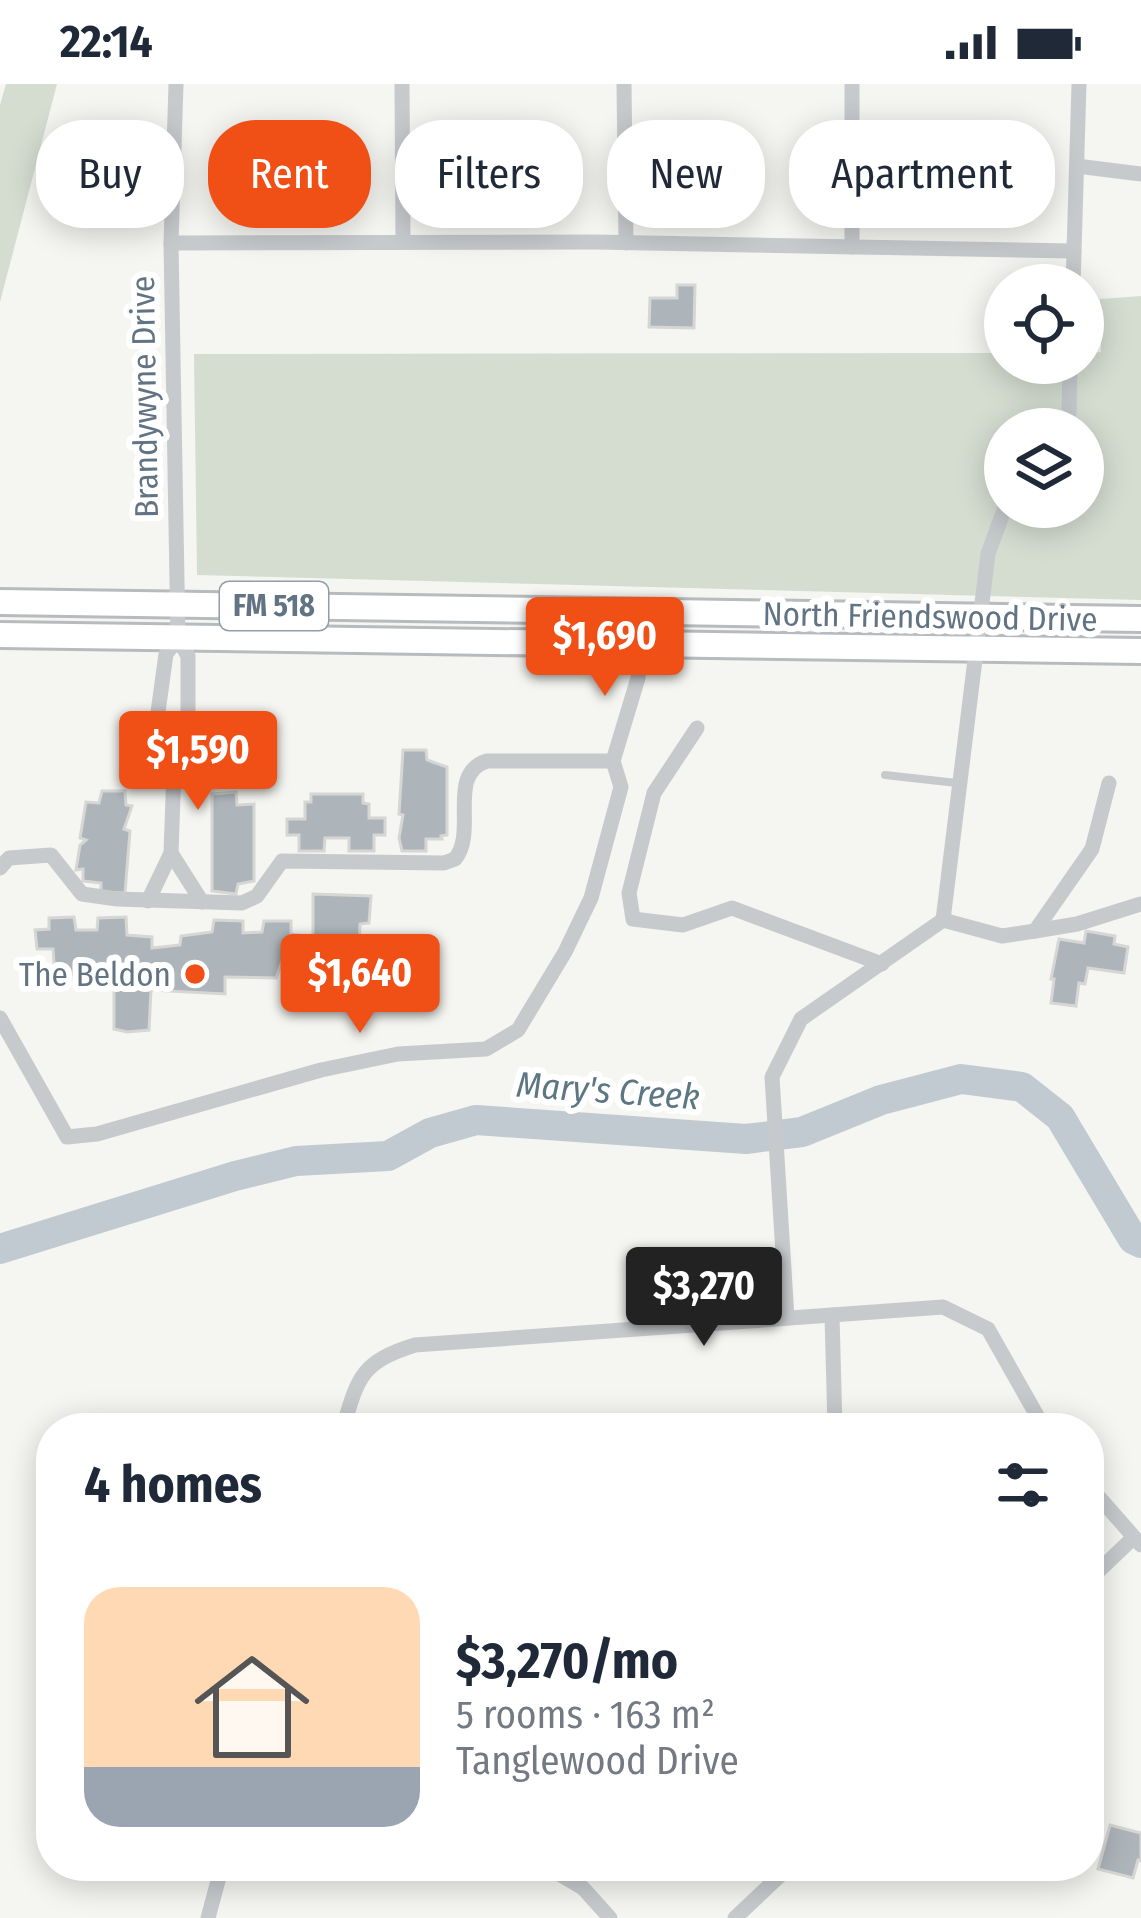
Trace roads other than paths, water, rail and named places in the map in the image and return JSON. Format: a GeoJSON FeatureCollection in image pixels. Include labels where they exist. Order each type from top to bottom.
{"type":"FeatureCollection","features":[{"type":"Feature","properties":{"kind":"main road","name":"North Friendswood Drive"},"geometry":{"type":"LineString","coordinates":[[0,602],[1141,619]]}},
{"type":"Feature","properties":{"kind":"main road","name":"North Friendswood Drive"},"geometry":{"type":"LineString","coordinates":[[0,635],[1141,651]]}},
{"type":"Feature","properties":{"kind":"street","name":"Brandywyne Drive"},"geometry":{"type":"LineString","coordinates":[[176,84],[171,242],[178,638]]}},
{"type":"Feature","properties":{"kind":"street"},"geometry":{"type":"LineString","coordinates":[[402,84],[403,242]]}},
{"type":"Feature","properties":{"kind":"street"},"geometry":{"type":"LineString","coordinates":[[624,84],[626,243]]}},
{"type":"Feature","properties":{"kind":"street"},"geometry":{"type":"LineString","coordinates":[[852,84],[852,247]]}},
{"type":"Feature","properties":{"kind":"street"},"geometry":{"type":"LineString","coordinates":[[1074,264],[1078,84]]}},
{"type":"Feature","properties":{"kind":"street"},"geometry":{"type":"LineString","coordinates":[[1076,166],[1141,174]]}},
{"type":"Feature","properties":{"kind":"street"},"geometry":{"type":"LineString","coordinates":[[171,242],[1074,251]]}},
{"type":"Feature","properties":{"kind":"street"},"geometry":{"type":"LineString","coordinates":[[787,1318],[772,1077],[801,1019],[943,920],[974,649],[988,554],[997,528]]}},
{"type":"Feature","properties":{"kind":"street"},"geometry":{"type":"LineString","coordinates":[[148,901],[170,853],[174,770],[188,736],[188,656],[178,638],[166,654],[158,712],[158,733],[174,770]]}},
{"type":"Feature","properties":{"kind":"street"},"geometry":{"type":"LineString","coordinates":[[0,1018],[67,1137],[98,1134],[359,1062],[398,1054],[485,1049],[518,1030],[566,952],[591,898],[621,787],[614,761],[638,678],[641,644]]}},
{"type":"Feature","properties":{"kind":"street"},"geometry":{"type":"LineString","coordinates":[[697,728],[654,793],[629,892],[633,919],[683,925],[732,908],[882,964]]}},
{"type":"Feature","properties":{"kind":"street"},"geometry":{"type":"LineString","coordinates":[[0,868],[9,858],[51,855],[82,894],[242,903],[257,896],[282,861],[444,863],[463,849],[466,782],[477,764],[614,761]]}},
{"type":"Feature","properties":{"kind":"street"},"geometry":{"type":"LineString","coordinates":[[1035,931],[1092,849],[1109,783]]}},
{"type":"Feature","properties":{"kind":"street"},"geometry":{"type":"LineString","coordinates":[[170,853],[202,902]]}},
{"type":"Feature","properties":{"kind":"street"},"geometry":{"type":"LineString","coordinates":[[943,920],[1002,936],[1077,924],[1141,904]]}},
{"type":"Feature","properties":{"kind":"street"},"geometry":{"type":"LineString","coordinates":[[347,1413],[358,1376],[386,1354],[415,1345],[943,1307],[988,1329],[1036,1413]]}},
{"type":"Feature","properties":{"kind":"street"},"geometry":{"type":"LineString","coordinates":[[832,1315],[835,1413]]}},
{"type":"Feature","properties":{"kind":"street"},"geometry":{"type":"LineString","coordinates":[[1104,1504],[1137,1542],[1104,1568]]}},
{"type":"Feature","properties":{"kind":"street"},"geometry":{"type":"LineString","coordinates":[[208,1918],[218,1881]]}},
{"type":"Feature","properties":{"kind":"street"},"geometry":{"type":"LineString","coordinates":[[571,1881],[610,1918]]}},
{"type":"Feature","properties":{"kind":"street"},"geometry":{"type":"LineString","coordinates":[[735,1918],[774,1881]]}},
{"type":"Feature","properties":{"kind":"lane"},"geometry":{"type":"LineString","coordinates":[[885,775],[958,783]]}},
{"type":"Feature","properties":{"kind":"waterway","name":"Mary's Creek"},"geometry":{"type":"LineString","coordinates":[[0,1249],[296,1161],[388,1156],[430,1133],[476,1120],[746,1139],[802,1132],[881,1100],[961,1079],[1022,1087],[1060,1117],[1133,1239],[1141,1243]]}},
{"type":"Feature","properties":{"kind":"place","name":"The Beldon"},"geometry":{"type":"Point","coordinates":[195,974]}}]}
